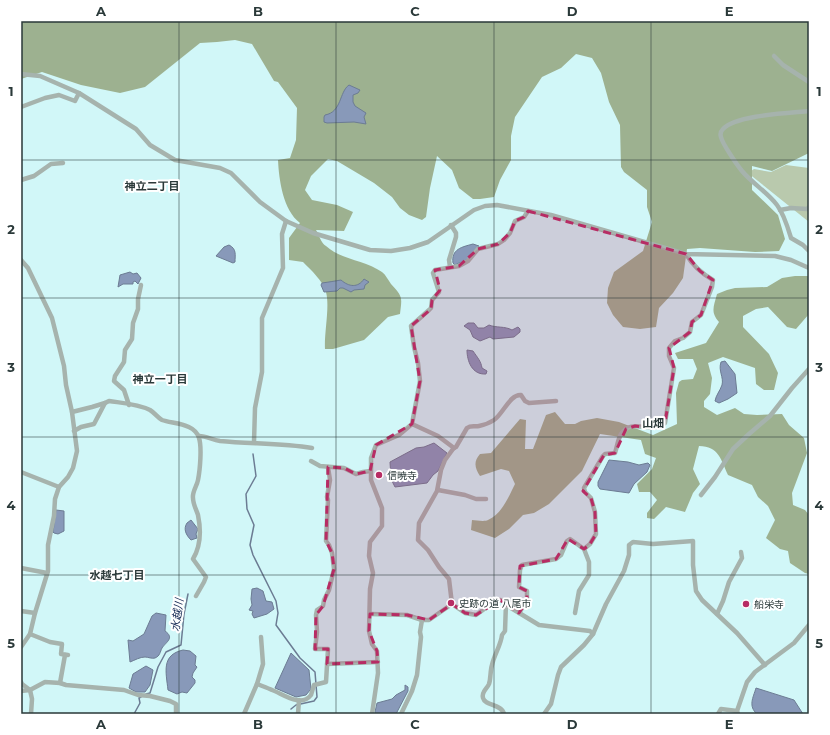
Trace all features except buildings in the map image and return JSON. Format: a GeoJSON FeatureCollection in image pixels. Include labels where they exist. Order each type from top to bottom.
{"type":"FeatureCollection","features":[{"type":"Feature","properties":{"kind":"street"},"geometry":{"type":"LineString","coordinates":[[774,56],[783,65],[809,82]]}},
{"type":"Feature","properties":{"kind":"street"},"geometry":{"type":"LineString","coordinates":[[21,74],[40,76],[57,82],[79,93],[136,129],[150,145],[174,160],[220,168],[231,172],[260,202],[286,221],[313,233],[370,250],[391,251],[410,248],[428,242],[474,210],[485,206],[497,205],[552,215],[686,254],[775,256],[791,260],[809,268]]}},
{"type":"Feature","properties":{"kind":"street"},"geometry":{"type":"LineString","coordinates":[[21,107],[45,98],[59,95],[74,101],[79,93]]}},
{"type":"Feature","properties":{"kind":"street"},"geometry":{"type":"LineString","coordinates":[[809,111],[777,114],[743,120],[723,128],[721,132],[723,143],[742,171],[777,205],[791,238],[803,245],[809,251]]}},
{"type":"Feature","properties":{"kind":"street"},"geometry":{"type":"LineString","coordinates":[[21,180],[34,176],[51,164],[63,163]]}},
{"type":"Feature","properties":{"kind":"street"},"geometry":{"type":"LineString","coordinates":[[780,210],[791,208],[807,209],[809,207]]}},
{"type":"Feature","properties":{"kind":"street"},"geometry":{"type":"LineString","coordinates":[[372,714],[378,673],[378,662],[377,651],[372,644],[369,631],[370,589],[373,573],[369,556],[370,542],[382,526],[382,508],[371,480],[371,458],[376,445],[399,435],[412,424],[420,381],[411,326],[431,308],[432,300],[439,292],[434,273],[435,270],[459,266],[468,261],[478,249],[498,244],[510,233],[515,222],[524,218],[528,211]]}},
{"type":"Feature","properties":{"kind":"street"},"geometry":{"type":"LineString","coordinates":[[254,442],[255,408],[262,372],[262,318],[282,268],[282,234],[286,221]]}},
{"type":"Feature","properties":{"kind":"street"},"geometry":{"type":"LineString","coordinates":[[450,267],[449,260],[456,236],[456,233],[451,225]]}},
{"type":"Feature","properties":{"kind":"street"},"geometry":{"type":"LineString","coordinates":[[584,549],[590,544],[596,534],[595,512],[591,498],[585,492],[584,488],[603,456],[606,454],[615,453],[620,435],[626,429],[635,426],[654,428],[661,427],[665,423],[674,368],[669,356],[669,348],[675,341],[683,338],[690,332],[692,322],[702,316],[713,280],[691,263],[686,254]]}},
{"type":"Feature","properties":{"kind":"street"},"geometry":{"type":"LineString","coordinates":[[21,260],[28,268],[52,318],[64,366],[77,451],[73,468],[68,477],[59,487],[54,499],[54,516],[48,545],[47,573],[30,634],[21,647]]}},
{"type":"Feature","properties":{"kind":"street"},"geometry":{"type":"LineString","coordinates":[[129,405],[124,390],[114,381],[115,376],[124,362],[125,350],[132,339],[133,323],[138,309],[138,299],[141,285]]}},
{"type":"Feature","properties":{"kind":"street"},"geometry":{"type":"LineString","coordinates":[[701,494],[715,477],[733,449],[770,416],[809,369]]}},
{"type":"Feature","properties":{"kind":"street"},"geometry":{"type":"LineString","coordinates":[[556,401],[529,403],[525,401],[521,395],[517,394],[494,420],[479,426],[470,426],[467,428],[456,447],[445,460],[441,470],[438,490],[419,523],[418,540],[428,550],[449,579],[452,604],[465,614],[476,615],[494,602],[500,600],[539,625],[590,631],[593,634]]}},
{"type":"Feature","properties":{"kind":"street"},"geometry":{"type":"LineString","coordinates":[[72,412],[108,401],[139,406],[151,410],[161,419],[182,424],[192,429],[199,436],[200,445],[198,480],[192,494],[198,515],[200,540],[198,551],[193,560],[206,577],[196,596]]}},
{"type":"Feature","properties":{"kind":"street"},"geometry":{"type":"LineString","coordinates":[[74,431],[94,424],[105,402]]}},
{"type":"Feature","properties":{"kind":"street"},"geometry":{"type":"LineString","coordinates":[[412,424],[438,436],[454,448]]}},
{"type":"Feature","properties":{"kind":"street"},"geometry":{"type":"LineString","coordinates":[[199,436],[205,436],[218,440],[312,448]]}},
{"type":"Feature","properties":{"kind":"street"},"geometry":{"type":"LineString","coordinates":[[311,461],[320,466],[344,468],[356,474],[370,471]]}},
{"type":"Feature","properties":{"kind":"street"},"geometry":{"type":"LineString","coordinates":[[257,684],[273,690],[289,699],[299,700],[305,699],[311,695],[314,686],[326,682],[328,649],[315,649],[317,610],[323,606],[334,569],[332,553],[326,541],[327,497],[330,480],[328,467]]}},
{"type":"Feature","properties":{"kind":"street"},"geometry":{"type":"LineString","coordinates":[[21,472],[59,487]]}},
{"type":"Feature","properties":{"kind":"street"},"geometry":{"type":"LineString","coordinates":[[438,490],[465,495],[476,499],[486,499]]}},
{"type":"Feature","properties":{"kind":"street"},"geometry":{"type":"LineString","coordinates":[[519,613],[526,600],[527,591],[519,587],[520,570],[522,565],[556,560],[570,539],[584,549],[589,562],[589,575],[579,591],[575,613]]}},
{"type":"Feature","properties":{"kind":"street"},"geometry":{"type":"LineString","coordinates":[[544,714],[551,704],[561,667],[593,634],[606,604],[624,571],[630,546],[633,542],[653,544],[693,541],[693,565],[696,591],[702,600],[737,633],[764,665]]}},
{"type":"Feature","properties":{"kind":"street"},"geometry":{"type":"LineString","coordinates":[[716,614],[723,601],[729,582],[742,558],[741,552]]}},
{"type":"Feature","properties":{"kind":"street"},"geometry":{"type":"LineString","coordinates":[[21,568],[47,573]]}},
{"type":"Feature","properties":{"kind":"street"},"geometry":{"type":"LineString","coordinates":[[504,714],[504,711],[485,701],[482,696],[488,685],[492,663],[504,631],[506,603]]}},
{"type":"Feature","properties":{"kind":"street"},"geometry":{"type":"LineString","coordinates":[[370,614],[407,615],[422,620],[429,620],[452,604]]}},
{"type":"Feature","properties":{"kind":"street"},"geometry":{"type":"LineString","coordinates":[[21,611],[35,613]]}},
{"type":"Feature","properties":{"kind":"street"},"geometry":{"type":"LineString","coordinates":[[401,714],[412,691],[417,675],[422,620]]}},
{"type":"Feature","properties":{"kind":"street"},"geometry":{"type":"LineString","coordinates":[[718,714],[721,709],[737,713],[747,682],[755,672],[794,643],[809,625]]}},
{"type":"Feature","properties":{"kind":"street"},"geometry":{"type":"LineString","coordinates":[[30,634],[50,642],[62,644],[61,654],[66,655],[60,683]]}},
{"type":"Feature","properties":{"kind":"street"},"geometry":{"type":"LineString","coordinates":[[244,714],[257,684],[262,664],[261,637]]}},
{"type":"Feature","properties":{"kind":"street"},"geometry":{"type":"LineString","coordinates":[[327,664],[378,662]]}},
{"type":"Feature","properties":{"kind":"street"},"geometry":{"type":"LineString","coordinates":[[21,682],[30,690],[32,698],[31,714]]}},
{"type":"Feature","properties":{"kind":"street"},"geometry":{"type":"LineString","coordinates":[[21,691],[30,690],[45,682],[124,690],[138,695],[157,697],[176,704],[176,714]]}},
{"type":"Feature","properties":{"kind":"street"},"geometry":{"type":"LineString","coordinates":[[298,714],[299,700]]}},
{"type":"Feature","properties":{"kind":"highlighted area"},"geometry":{"type":"Polygon","coordinates":[[[528,211],[686,254],[700,271],[713,280],[701,315],[692,322],[690,332],[669,348],[674,368],[665,423],[654,428],[635,426],[626,429],[615,453],[604,455],[583,491],[591,498],[595,512],[596,534],[590,544],[584,549],[568,539],[556,559],[520,566],[519,587],[527,591],[527,600],[519,613],[500,600],[476,615],[465,613],[452,604],[429,620],[407,615],[370,614],[369,631],[377,651],[378,662],[327,664],[328,649],[315,649],[316,615],[323,606],[334,569],[332,553],[326,541],[328,467],[344,468],[356,474],[370,471],[376,445],[412,424],[420,381],[411,326],[431,309],[432,300],[440,290],[435,270],[459,266],[478,249],[498,244],[510,233],[515,221],[524,217],[528,211]]]}},
{"type":"Feature","properties":{"kind":"green space"},"geometry":{"type":"Polygon","coordinates":[[[21,21],[809,21],[809,153],[772,171],[752,166],[752,190],[778,215],[785,239],[779,251],[755,252],[700,248],[687,249],[683,278],[673,293],[659,308],[656,327],[640,329],[623,327],[613,315],[607,303],[608,288],[614,272],[643,251],[652,222],[647,207],[647,190],[624,172],[621,167],[620,125],[609,102],[601,73],[592,58],[576,54],[561,68],[542,77],[515,117],[511,136],[511,160],[500,180],[494,197],[473,199],[459,188],[452,170],[437,156],[430,188],[426,217],[422,220],[409,215],[400,208],[392,197],[374,183],[337,161],[328,159],[311,176],[305,190],[312,200],[337,205],[353,212],[344,231],[316,230],[324,245],[332,251],[382,272],[401,298],[400,314],[388,317],[364,340],[333,349],[325,349],[327,305],[326,292],[316,276],[303,262],[289,260],[289,238],[300,223],[294,217],[286,203],[279,176],[278,160],[290,158],[296,140],[297,108],[278,82],[274,81],[252,44],[235,40],[200,43],[145,87],[120,93],[81,85],[42,72],[21,79],[21,21]]]}},
{"type":"Feature","properties":{"kind":"green space"},"geometry":{"type":"Polygon","coordinates":[[[786,165],[809,168],[809,222],[748,173],[754,169],[771,172],[786,165]]]}},
{"type":"Feature","properties":{"kind":"green space"},"geometry":{"type":"Polygon","coordinates":[[[809,276],[809,314],[796,329],[787,327],[768,307],[756,309],[743,316],[743,327],[769,354],[778,373],[774,390],[764,390],[756,384],[755,368],[723,357],[708,363],[712,378],[710,394],[704,401],[704,407],[717,415],[735,408],[744,414],[782,414],[789,425],[804,438],[807,453],[792,493],[793,505],[805,510],[809,515],[809,574],[790,563],[788,551],[780,549],[766,538],[775,520],[768,506],[758,497],[752,485],[728,475],[721,459],[715,451],[711,448],[699,446],[693,469],[700,484],[693,493],[685,512],[666,507],[654,519],[647,518],[647,513],[657,500],[650,492],[639,492],[637,484],[652,469],[656,458],[645,454],[641,440],[600,434],[582,471],[549,504],[534,513],[523,515],[509,529],[495,538],[471,530],[472,520],[486,521],[497,514],[515,484],[509,471],[501,469],[480,476],[476,468],[476,460],[480,454],[491,453],[520,419],[526,420],[525,449],[533,449],[546,415],[555,412],[565,424],[575,424],[581,421],[597,418],[619,422],[653,435],[677,424],[676,393],[679,382],[682,380],[693,379],[697,369],[693,359],[678,359],[675,353],[706,343],[719,322],[714,315],[714,305],[717,294],[735,288],[767,287],[782,278],[809,276]]]}},
{"type":"Feature","properties":{"kind":"water"},"geometry":{"type":"Polygon","coordinates":[[[349,85],[360,90],[358,93],[353,95],[353,102],[355,106],[366,113],[364,117],[366,124],[354,122],[324,122],[325,115],[335,110],[343,92],[349,85]]]}},
{"type":"Feature","properties":{"kind":"water"},"geometry":{"type":"Polygon","coordinates":[[[473,244],[479,246],[471,257],[455,265],[453,263],[453,258],[458,249],[473,244]]]}},
{"type":"Feature","properties":{"kind":"water"},"geometry":{"type":"Polygon","coordinates":[[[229,245],[235,252],[235,262],[233,263],[216,256],[224,247],[229,245]]]}},
{"type":"Feature","properties":{"kind":"water"},"geometry":{"type":"Polygon","coordinates":[[[130,272],[133,274],[137,273],[141,278],[138,284],[135,281],[133,284],[123,284],[118,287],[120,275],[130,272]]]}},
{"type":"Feature","properties":{"kind":"water"},"geometry":{"type":"Polygon","coordinates":[[[364,279],[369,282],[365,285],[364,289],[354,290],[351,292],[340,288],[337,291],[324,292],[321,285],[322,283],[341,280],[353,286],[359,284],[364,279]]]}},
{"type":"Feature","properties":{"kind":"water"},"geometry":{"type":"Polygon","coordinates":[[[468,323],[474,323],[478,328],[484,328],[489,325],[512,330],[518,327],[520,332],[514,337],[493,339],[490,337],[480,341],[473,337],[470,330],[464,326],[468,323]]]}},
{"type":"Feature","properties":{"kind":"water"},"geometry":{"type":"Polygon","coordinates":[[[467,350],[473,351],[480,361],[482,368],[487,371],[486,374],[481,374],[474,370],[469,363],[467,350]]]}},
{"type":"Feature","properties":{"kind":"water"},"geometry":{"type":"Polygon","coordinates":[[[725,361],[735,374],[737,393],[719,403],[715,401],[722,385],[720,365],[721,362],[725,361]]]}},
{"type":"Feature","properties":{"kind":"water"},"geometry":{"type":"Polygon","coordinates":[[[434,443],[447,453],[438,471],[427,483],[395,487],[391,479],[390,462],[416,448],[434,443]]]}},
{"type":"Feature","properties":{"kind":"water"},"geometry":{"type":"Polygon","coordinates":[[[609,460],[639,465],[648,463],[650,465],[647,472],[634,484],[629,493],[600,489],[598,482],[609,460]]]}},
{"type":"Feature","properties":{"kind":"water"},"geometry":{"type":"Polygon","coordinates":[[[56,510],[64,511],[64,531],[58,534],[53,532],[56,510]]]}},
{"type":"Feature","properties":{"kind":"water"},"geometry":{"type":"Polygon","coordinates":[[[191,520],[198,529],[196,534],[197,538],[191,540],[186,534],[185,530],[187,523],[191,520]]]}},
{"type":"Feature","properties":{"kind":"water"},"geometry":{"type":"Polygon","coordinates":[[[257,588],[263,591],[266,601],[272,602],[274,609],[267,614],[254,618],[252,614],[253,611],[249,610],[252,605],[252,589],[257,588]]]}},
{"type":"Feature","properties":{"kind":"water"},"geometry":{"type":"Polygon","coordinates":[[[156,613],[166,615],[165,631],[168,633],[170,638],[169,640],[157,657],[143,657],[130,662],[128,640],[133,641],[144,634],[152,616],[156,613]]]}},
{"type":"Feature","properties":{"kind":"water"},"geometry":{"type":"Polygon","coordinates":[[[183,650],[190,651],[196,656],[195,665],[197,667],[192,677],[195,680],[195,683],[187,693],[182,692],[177,694],[168,690],[166,665],[171,656],[176,652],[183,650]]]}},
{"type":"Feature","properties":{"kind":"water"},"geometry":{"type":"Polygon","coordinates":[[[291,653],[309,670],[311,689],[306,695],[296,697],[275,688],[291,653]]]}},
{"type":"Feature","properties":{"kind":"water"},"geometry":{"type":"Polygon","coordinates":[[[146,666],[153,670],[150,685],[145,692],[136,692],[129,688],[133,674],[146,666]]]}},
{"type":"Feature","properties":{"kind":"water"},"geometry":{"type":"Polygon","coordinates":[[[405,685],[408,687],[408,691],[396,714],[376,714],[377,703],[392,699],[405,690],[405,685]]]}},
{"type":"Feature","properties":{"kind":"water"},"geometry":{"type":"Polygon","coordinates":[[[756,688],[794,700],[803,714],[757,714],[752,705],[756,688]]]}},
{"type":"Feature","properties":{"kind":"waterway"},"geometry":{"type":"LineString","coordinates":[[253,454],[256,476],[246,494],[247,509],[254,525],[250,545],[253,555],[276,601],[278,613],[276,625],[300,658],[315,672],[317,697],[314,701],[296,705],[291,709]]}},
{"type":"Feature","properties":{"kind":"waterway","name":"水越川"},"geometry":{"type":"LineString","coordinates":[[146,694],[150,693],[158,667],[166,652],[181,645],[184,614],[188,594]]}},
{"type":"Feature","properties":{"kind":"waterway","name":"水越川"},"geometry":{"type":"LineString","coordinates":[[134,714],[140,703],[139,698],[141,697]]}},
{"type":"Feature","properties":{"kind":"place","name":"信暁寺"},"geometry":{"type":"Point","coordinates":[379,475]}},
{"type":"Feature","properties":{"kind":"place","name":"史跡の道 八尾市"},"geometry":{"type":"Point","coordinates":[451,603]}},
{"type":"Feature","properties":{"kind":"place","name":"船栄寺"},"geometry":{"type":"Point","coordinates":[746,604]}},
{"type":"Feature","properties":{"kind":"district","name":"神立二丁目"},"geometry":{"type":"Point","coordinates":[152,186]}},
{"type":"Feature","properties":{"kind":"district","name":"神立一丁目"},"geometry":{"type":"Point","coordinates":[160,379]}},
{"type":"Feature","properties":{"kind":"district","name":"山畑"},"geometry":{"type":"Point","coordinates":[653,423]}},
{"type":"Feature","properties":{"kind":"district","name":"水越七丁目"},"geometry":{"type":"Point","coordinates":[117,575]}}]}
